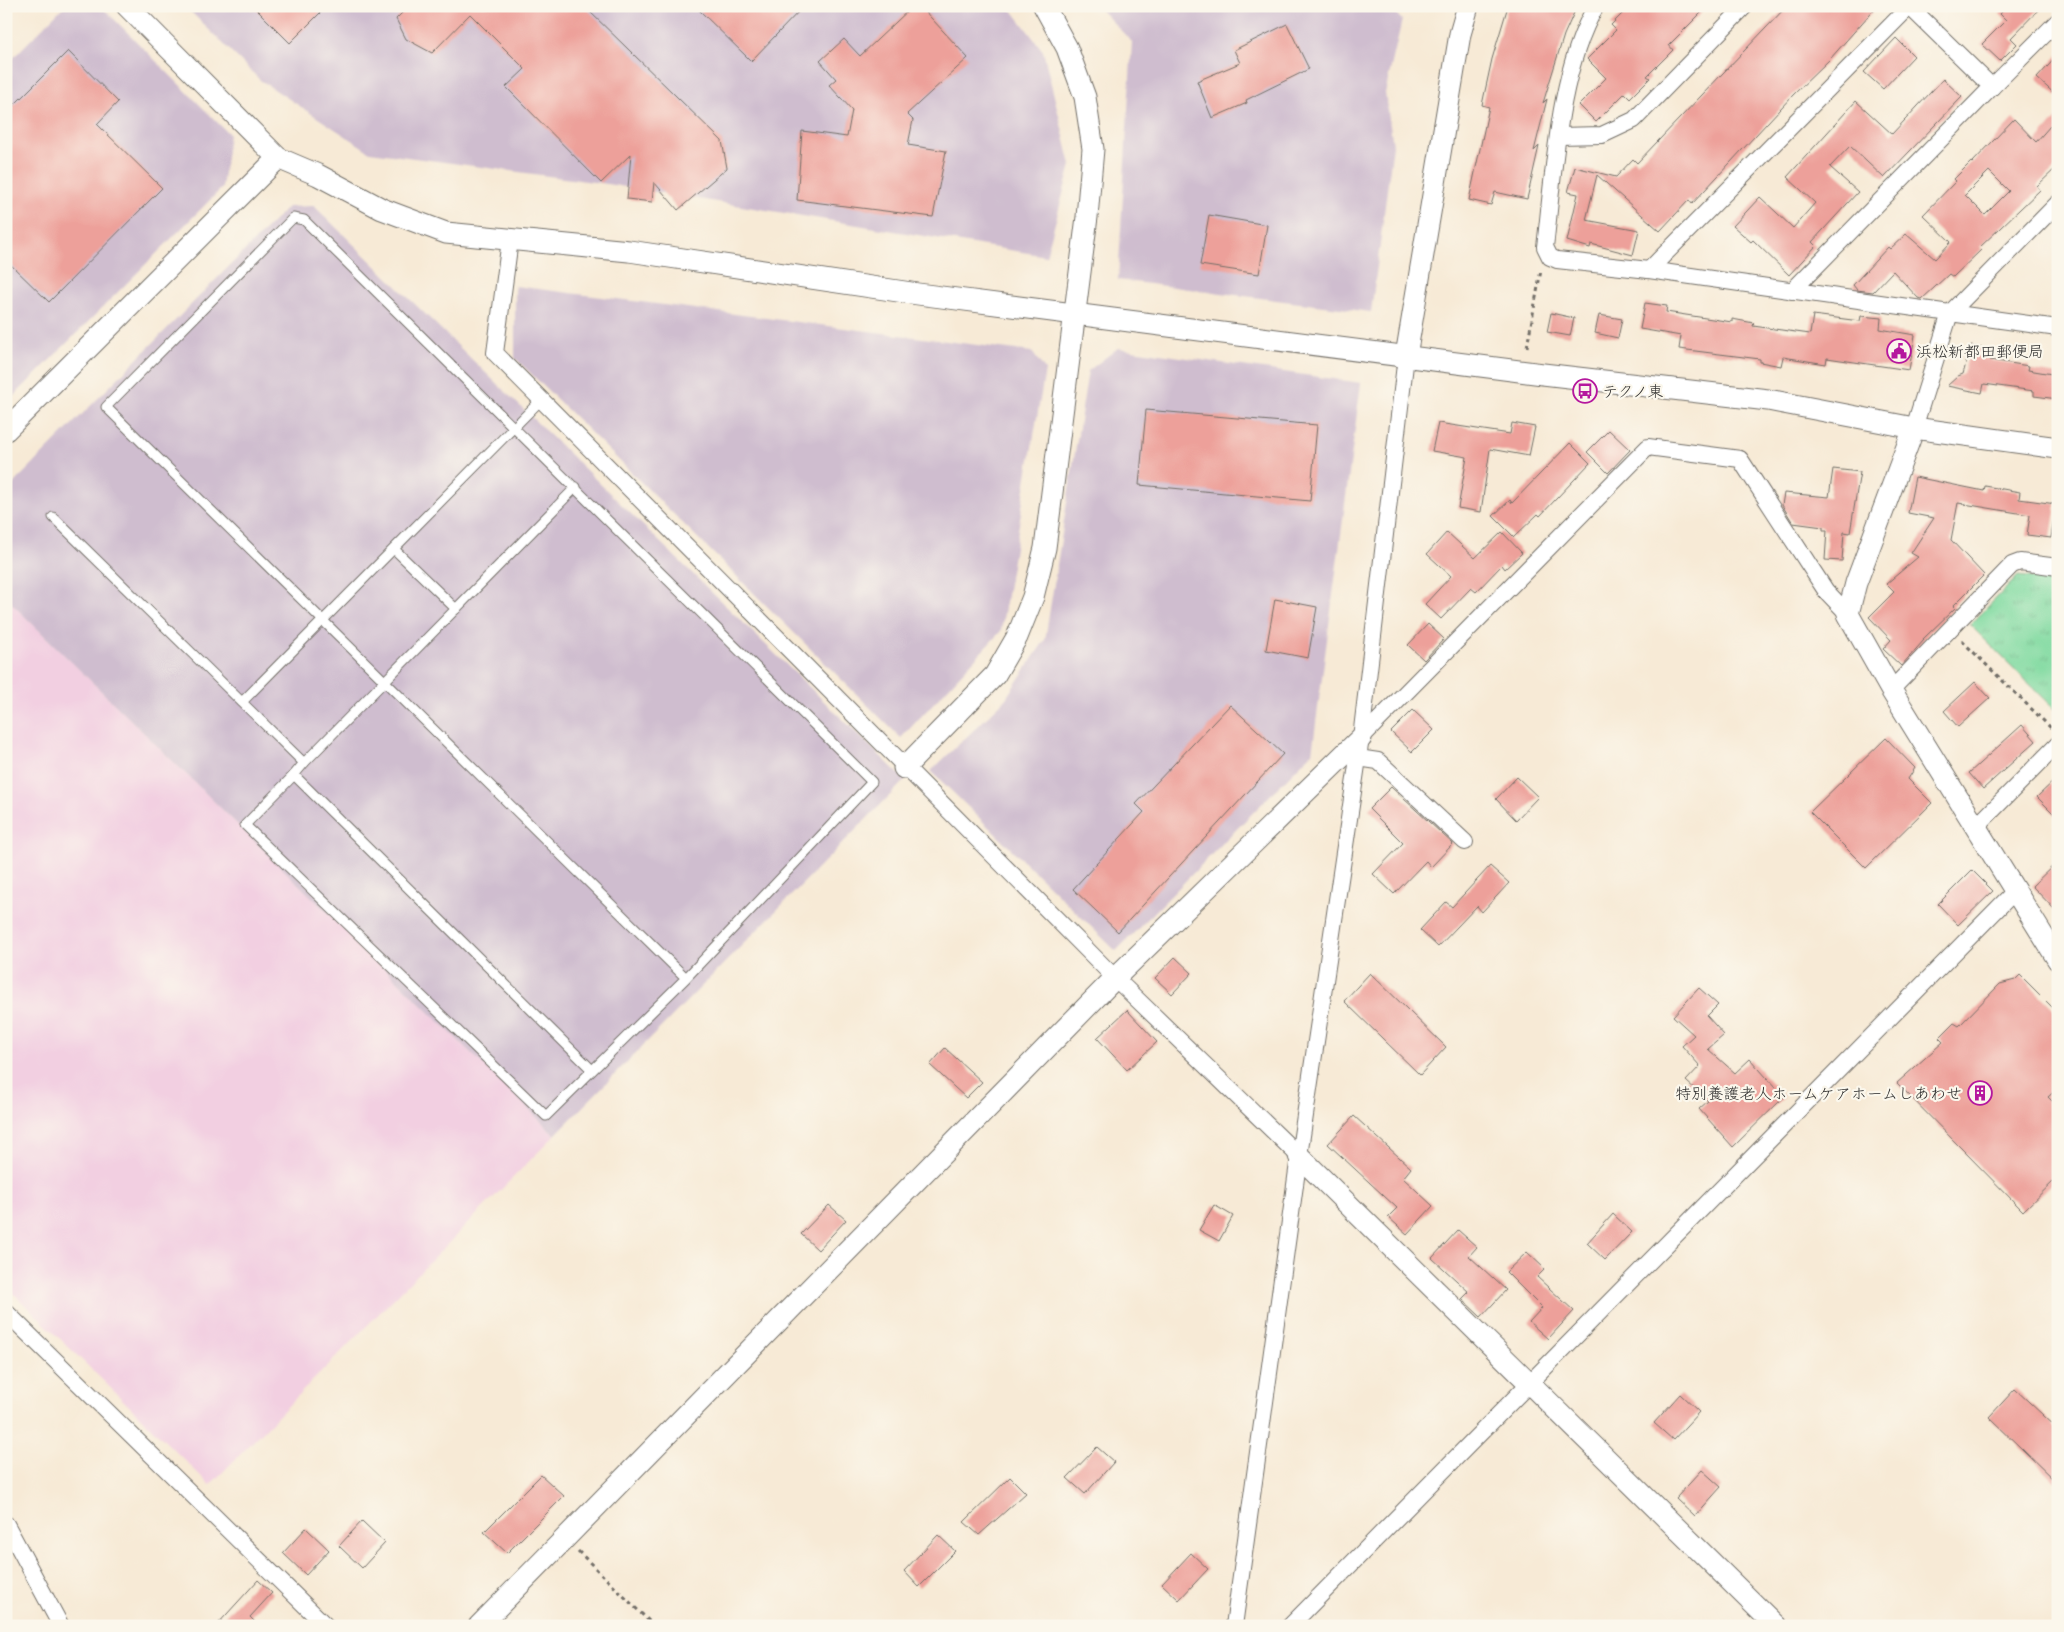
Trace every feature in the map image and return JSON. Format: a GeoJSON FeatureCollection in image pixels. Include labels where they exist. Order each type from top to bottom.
{"type":"FeatureCollection","features":[{"type":"Feature","properties":{"kind":"street"},"geometry":{"type":"LineString","coordinates":[[127,6],[278,158],[318,175],[382,209],[446,233],[629,251],[918,294],[1768,400],[1914,428],[2058,448]]}},
{"type":"Feature","properties":{"kind":"street"},"geometry":{"type":"LineString","coordinates":[[904,768],[995,675],[1017,637],[1033,597],[1045,548],[1073,313],[1087,217],[1093,149],[1085,97],[1067,48],[1044,6]]}},
{"type":"Feature","properties":{"kind":"street"},"geometry":{"type":"LineString","coordinates":[[1234,1626],[1359,748],[1406,356],[1459,44],[1468,6]]}},
{"type":"Feature","properties":{"kind":"street"},"geometry":{"type":"LineString","coordinates":[[1596,6],[1583,32],[1571,68],[1559,136],[1545,247],[1550,257],[1557,260],[1649,270],[2058,328]]}},
{"type":"Feature","properties":{"kind":"street"},"geometry":{"type":"LineString","coordinates":[[1559,136],[1602,135],[1634,120],[1745,6]]}},
{"type":"Feature","properties":{"kind":"street"},"geometry":{"type":"LineString","coordinates":[[1649,270],[1909,6],[1992,87]]}},
{"type":"Feature","properties":{"kind":"street"},"geometry":{"type":"LineString","coordinates":[[1792,291],[2058,21]]}},
{"type":"Feature","properties":{"kind":"street"},"geometry":{"type":"LineString","coordinates":[[6,430],[278,158]]}},
{"type":"Feature","properties":{"kind":"street"},"geometry":{"type":"LineString","coordinates":[[1848,614],[1856,584],[1914,428],[1950,313],[2058,204]]}},
{"type":"Feature","properties":{"kind":"street"},"geometry":{"type":"LineString","coordinates":[[510,240],[495,353],[904,768],[1115,978],[1300,1156],[1776,1626]]}},
{"type":"Feature","properties":{"kind":"street"},"geometry":{"type":"LineString","coordinates":[[479,1626],[1115,978],[1359,748],[1648,447],[1740,459],[1826,591],[1848,614],[1891,690],[2014,892],[2058,960]]}},
{"type":"Feature","properties":{"kind":"street"},"geometry":{"type":"LineString","coordinates":[[1891,690],[2012,565],[2020,562],[2058,567]]}},
{"type":"Feature","properties":{"kind":"street"},"geometry":{"type":"LineString","coordinates":[[1976,827],[2058,744]]}},
{"type":"Feature","properties":{"kind":"street"},"geometry":{"type":"LineString","coordinates":[[1359,748],[1378,761],[1465,842]]}},
{"type":"Feature","properties":{"kind":"street"},"geometry":{"type":"LineString","coordinates":[[1290,1626],[2014,892]]}},
{"type":"Feature","properties":{"kind":"street"},"geometry":{"type":"LineString","coordinates":[[6,1312],[326,1626]]}},
{"type":"Feature","properties":{"kind":"street"},"geometry":{"type":"LineString","coordinates":[[6,1524],[61,1626]]}},
{"type":"Feature","properties":{"kind":"lane"},"geometry":{"type":"LineString","coordinates":[[576,487],[456,609],[384,682],[304,763],[245,825],[546,1116],[686,978],[872,782],[576,487],[304,220],[293,218],[106,407],[322,621],[384,682],[686,978]]}},
{"type":"Feature","properties":{"kind":"lane"},"geometry":{"type":"LineString","coordinates":[[242,702],[541,400]]}},
{"type":"Feature","properties":{"kind":"lane"},"geometry":{"type":"LineString","coordinates":[[53,517],[304,763]]}},
{"type":"Feature","properties":{"kind":"lane"},"geometry":{"type":"LineString","coordinates":[[394,549],[456,609]]}},
{"type":"Feature","properties":{"kind":"lane"},"geometry":{"type":"LineString","coordinates":[[294,775],[592,1070]]}},
{"type":"Feature","properties":{"kind":"path"},"geometry":{"type":"LineString","coordinates":[[1527,347],[1545,247]]}},
{"type":"Feature","properties":{"kind":"path"},"geometry":{"type":"LineString","coordinates":[[1950,629],[2058,735]]}},
{"type":"Feature","properties":{"kind":"path"},"geometry":{"type":"LineString","coordinates":[[565,1538],[654,1626]]}},
{"type":"Feature","properties":{"kind":"shaded area"},"geometry":{"type":"Polygon","coordinates":[[[64,6],[101,6],[229,134],[222,188],[6,404],[6,65],[64,6]]]}},
{"type":"Feature","properties":{"kind":"shaded area"},"geometry":{"type":"Polygon","coordinates":[[[185,6],[1009,6],[1043,51],[1071,165],[1046,256],[601,183],[370,152],[260,80],[185,6]]]}},
{"type":"Feature","properties":{"kind":"shaded area"},"geometry":{"type":"Polygon","coordinates":[[[1097,6],[1389,6],[1402,20],[1385,93],[1393,145],[1371,312],[1118,280],[1132,42],[1097,6]]]}},
{"type":"Feature","properties":{"kind":"shaded area"},"geometry":{"type":"Polygon","coordinates":[[[314,206],[905,780],[555,1135],[6,598],[6,491],[288,207],[314,206]]]}},
{"type":"Feature","properties":{"kind":"shaded area"},"geometry":{"type":"Polygon","coordinates":[[[515,286],[1032,352],[1045,370],[1001,631],[901,738],[515,358],[515,286]]]}},
{"type":"Feature","properties":{"kind":"shaded area"},"geometry":{"type":"Polygon","coordinates":[[[1118,348],[1361,383],[1312,753],[1116,951],[931,771],[1004,701],[1045,640],[1088,371],[1118,348]]]}},
{"type":"Feature","properties":{"kind":"shaded area"},"geometry":{"type":"Polygon","coordinates":[[[6,598],[555,1135],[210,1485],[6,1286],[6,598]]]}},
{"type":"Feature","properties":{"kind":"green space"},"geometry":{"type":"Polygon","coordinates":[[[2018,576],[2058,580],[2058,712],[1970,625],[2018,576]]]}},
{"type":"Feature","properties":{"kind":"building"},"geometry":{"type":"Polygon","coordinates":[[[253,6],[327,6],[290,43],[253,6]]]}},
{"type":"Feature","properties":{"kind":"building"},"geometry":{"type":"Polygon","coordinates":[[[409,6],[584,6],[722,141],[727,168],[678,210],[654,182],[652,202],[627,199],[631,154],[601,183],[506,87],[525,69],[470,14],[432,53],[406,39],[396,19],[409,6]]]}},
{"type":"Feature","properties":{"kind":"building"},"geometry":{"type":"Polygon","coordinates":[[[695,6],[804,6],[751,61],[695,6]]]}},
{"type":"Feature","properties":{"kind":"building"},"geometry":{"type":"Polygon","coordinates":[[[913,6],[920,6],[968,58],[907,114],[913,120],[908,145],[946,151],[933,217],[797,200],[802,131],[847,137],[852,110],[829,85],[836,79],[820,61],[844,39],[860,56],[913,6]]]}},
{"type":"Feature","properties":{"kind":"building"},"geometry":{"type":"Polygon","coordinates":[[[1508,6],[1577,6],[1564,35],[1543,103],[1547,99],[1534,151],[1539,146],[1527,199],[1495,192],[1491,205],[1469,200],[1489,107],[1482,105],[1492,59],[1508,6]]]}},
{"type":"Feature","properties":{"kind":"building"},"geometry":{"type":"Polygon","coordinates":[[[1630,6],[1708,6],[1669,45],[1673,50],[1647,76],[1650,78],[1630,98],[1625,93],[1596,122],[1579,105],[1606,78],[1587,59],[1616,30],[1611,25],[1630,6]]]}},
{"type":"Feature","properties":{"kind":"building"},"geometry":{"type":"Polygon","coordinates":[[[1787,6],[1877,6],[1830,59],[1793,95],[1692,204],[1689,200],[1660,231],[1597,175],[1586,220],[1639,230],[1633,255],[1591,244],[1590,248],[1567,241],[1578,194],[1568,192],[1575,167],[1616,177],[1633,159],[1637,163],[1787,6]]]}},
{"type":"Feature","properties":{"kind":"building"},"geometry":{"type":"Polygon","coordinates":[[[2007,6],[2042,6],[2011,38],[2017,44],[2000,61],[1982,44],[2006,20],[2000,14],[2007,6]]]}},
{"type":"Feature","properties":{"kind":"building"},"geometry":{"type":"Polygon","coordinates":[[[1287,24],[1309,69],[1246,100],[1247,103],[1212,118],[1197,81],[1240,63],[1234,50],[1287,24]]]}},
{"type":"Feature","properties":{"kind":"building"},"geometry":{"type":"Polygon","coordinates":[[[1896,38],[1914,56],[1883,89],[1864,72],[1896,38]]]}},
{"type":"Feature","properties":{"kind":"building"},"geometry":{"type":"Polygon","coordinates":[[[68,51],[118,102],[97,124],[162,188],[49,302],[6,260],[6,113],[68,51]]]}},
{"type":"Feature","properties":{"kind":"building"},"geometry":{"type":"Polygon","coordinates":[[[2058,55],[2058,97],[2037,78],[2058,55]]]}},
{"type":"Feature","properties":{"kind":"building"},"geometry":{"type":"Polygon","coordinates":[[[1943,79],[1962,97],[1884,178],[1850,146],[1830,167],[1858,192],[1812,242],[1816,246],[1789,275],[1753,240],[1751,242],[1733,226],[1760,197],[1793,228],[1815,203],[1787,177],[1856,101],[1892,134],[1943,79]]]}},
{"type":"Feature","properties":{"kind":"building"},"geometry":{"type":"Polygon","coordinates":[[[2058,117],[2058,166],[2037,186],[2040,190],[1980,247],[1982,249],[1953,277],[1949,274],[1922,299],[1918,298],[1893,271],[1873,292],[1857,290],[1853,285],[1888,247],[1890,249],[1906,234],[1935,259],[1951,242],[1923,215],[1956,181],[1954,179],[2014,119],[2036,142],[2058,117]],[[1989,171],[1965,195],[1985,215],[2009,191],[1989,171]]]}},
{"type":"Feature","properties":{"kind":"building"},"geometry":{"type":"Polygon","coordinates":[[[1209,215],[1267,225],[1259,274],[1200,265],[1209,215]]]}},
{"type":"Feature","properties":{"kind":"building"},"geometry":{"type":"Polygon","coordinates":[[[1645,303],[1667,306],[1666,312],[1732,322],[1732,319],[1754,323],[1753,326],[1810,334],[1813,315],[1860,321],[1861,316],[1881,318],[1880,329],[1915,335],[1909,370],[1827,358],[1826,364],[1783,357],[1781,366],[1760,362],[1760,359],[1679,349],[1681,336],[1640,329],[1645,303]]]}},
{"type":"Feature","properties":{"kind":"building"},"geometry":{"type":"Polygon","coordinates":[[[1551,313],[1574,318],[1570,336],[1547,332],[1551,313]]]}},
{"type":"Feature","properties":{"kind":"building"},"geometry":{"type":"Polygon","coordinates":[[[1599,315],[1622,319],[1618,338],[1595,333],[1599,315]]]}},
{"type":"Feature","properties":{"kind":"building"},"geometry":{"type":"Polygon","coordinates":[[[1971,346],[1992,350],[1990,360],[2029,366],[2028,370],[2058,375],[2058,399],[2034,396],[2034,391],[1984,384],[1982,393],[1947,386],[1963,374],[1971,346]]]}},
{"type":"Feature","properties":{"kind":"building"},"geometry":{"type":"Polygon","coordinates":[[[1146,410],[1317,425],[1310,501],[1139,485],[1146,410]]]}},
{"type":"Feature","properties":{"kind":"building"},"geometry":{"type":"Polygon","coordinates":[[[1438,423],[1510,434],[1512,423],[1535,427],[1529,456],[1490,449],[1481,512],[1458,508],[1467,457],[1432,451],[1438,423]]]}},
{"type":"Feature","properties":{"kind":"building"},"geometry":{"type":"Polygon","coordinates":[[[1609,430],[1630,450],[1608,473],[1587,452],[1609,430]]]}},
{"type":"Feature","properties":{"kind":"building"},"geometry":{"type":"Polygon","coordinates":[[[1570,443],[1590,463],[1540,516],[1538,514],[1514,537],[1493,516],[1510,500],[1512,503],[1570,443]]]}},
{"type":"Feature","properties":{"kind":"building"},"geometry":{"type":"Polygon","coordinates":[[[1833,469],[1860,472],[1850,533],[1844,532],[1842,561],[1825,560],[1827,530],[1823,530],[1823,527],[1793,523],[1782,505],[1784,493],[1829,497],[1833,469]]]}},
{"type":"Feature","properties":{"kind":"building"},"geometry":{"type":"Polygon","coordinates":[[[1915,477],[1984,491],[1985,486],[2020,492],[2019,499],[2056,504],[2051,538],[2027,535],[2030,515],[1958,503],[1951,540],[1984,575],[1953,606],[1955,608],[1923,639],[1901,666],[1883,649],[1891,640],[1869,617],[1894,592],[1886,584],[1918,557],[1911,553],[1934,518],[1908,513],[1915,477]]]}},
{"type":"Feature","properties":{"kind":"building"},"geometry":{"type":"Polygon","coordinates":[[[1447,532],[1475,558],[1502,532],[1522,553],[1505,569],[1502,565],[1476,592],[1471,588],[1441,619],[1425,604],[1451,576],[1427,554],[1447,532]]]}},
{"type":"Feature","properties":{"kind":"building"},"geometry":{"type":"Polygon","coordinates":[[[1275,599],[1317,607],[1308,658],[1266,650],[1275,599]]]}},
{"type":"Feature","properties":{"kind":"building"},"geometry":{"type":"Polygon","coordinates":[[[1428,624],[1444,639],[1424,660],[1408,645],[1428,624]]]}},
{"type":"Feature","properties":{"kind":"building"},"geometry":{"type":"Polygon","coordinates":[[[1975,682],[1990,698],[1958,727],[1944,711],[1975,682]]]}},
{"type":"Feature","properties":{"kind":"building"},"geometry":{"type":"Polygon","coordinates":[[[1230,705],[1283,754],[1118,932],[1073,889],[1144,812],[1136,804],[1230,705]]]}},
{"type":"Feature","properties":{"kind":"building"},"geometry":{"type":"Polygon","coordinates":[[[1413,710],[1434,730],[1412,752],[1391,732],[1413,710]]]}},
{"type":"Feature","properties":{"kind":"building"},"geometry":{"type":"Polygon","coordinates":[[[2022,725],[2036,741],[1983,789],[1969,773],[2022,725]]]}},
{"type":"Feature","properties":{"kind":"building"},"geometry":{"type":"Polygon","coordinates":[[[1886,738],[1915,768],[1908,779],[1932,803],[1866,868],[1810,812],[1886,738]]]}},
{"type":"Feature","properties":{"kind":"building"},"geometry":{"type":"Polygon","coordinates":[[[1517,777],[1538,797],[1516,820],[1496,799],[1517,777]]]}},
{"type":"Feature","properties":{"kind":"building"},"geometry":{"type":"Polygon","coordinates":[[[2058,777],[2058,818],[2037,797],[2058,777]]]}},
{"type":"Feature","properties":{"kind":"building"},"geometry":{"type":"Polygon","coordinates":[[[1391,787],[1453,844],[1431,867],[1426,861],[1394,894],[1373,874],[1403,843],[1369,809],[1391,787]]]}},
{"type":"Feature","properties":{"kind":"building"},"geometry":{"type":"Polygon","coordinates":[[[2058,861],[2058,913],[2032,886],[2058,861]]]}},
{"type":"Feature","properties":{"kind":"building"},"geometry":{"type":"Polygon","coordinates":[[[1490,866],[1509,883],[1482,912],[1477,906],[1438,947],[1420,930],[1446,902],[1452,907],[1490,866]]]}},
{"type":"Feature","properties":{"kind":"building"},"geometry":{"type":"Polygon","coordinates":[[[1972,870],[1993,891],[1958,925],[1938,904],[1972,870]]]}},
{"type":"Feature","properties":{"kind":"building"},"geometry":{"type":"Polygon","coordinates":[[[1175,957],[1192,973],[1172,994],[1155,978],[1175,957]]]}},
{"type":"Feature","properties":{"kind":"building"},"geometry":{"type":"Polygon","coordinates":[[[1370,973],[1446,1047],[1420,1075],[1344,1001],[1370,973]]]}},
{"type":"Feature","properties":{"kind":"building","name":"特別養護老人ホームケアホームしあわせ"},"geometry":{"type":"Polygon","coordinates":[[[2020,975],[2058,1013],[2058,1088],[2048,1097],[2058,1107],[2058,1177],[2023,1211],[1897,1083],[1943,1042],[1939,1038],[1954,1023],[1959,1026],[2000,984],[2015,980],[2020,975]]]}},
{"type":"Feature","properties":{"kind":"building"},"geometry":{"type":"Polygon","coordinates":[[[1699,988],[1718,1005],[1707,1016],[1724,1035],[1708,1049],[1735,1073],[1750,1059],[1784,1097],[1733,1147],[1699,1109],[1708,1101],[1686,1081],[1700,1066],[1682,1046],[1694,1035],[1673,1016],[1699,988]]]}},
{"type":"Feature","properties":{"kind":"building"},"geometry":{"type":"Polygon","coordinates":[[[1127,1010],[1157,1042],[1127,1070],[1097,1038],[1127,1010]]]}},
{"type":"Feature","properties":{"kind":"building"},"geometry":{"type":"Polygon","coordinates":[[[945,1048],[982,1082],[966,1098],[930,1065],[945,1048]]]}},
{"type":"Feature","properties":{"kind":"building"},"geometry":{"type":"Polygon","coordinates":[[[1354,1116],[1411,1168],[1403,1178],[1433,1206],[1407,1234],[1388,1217],[1397,1208],[1328,1144],[1354,1116]]]}},
{"type":"Feature","properties":{"kind":"building"},"geometry":{"type":"Polygon","coordinates":[[[829,1205],[846,1220],[818,1250],[801,1234],[829,1205]]]}},
{"type":"Feature","properties":{"kind":"building"},"geometry":{"type":"Polygon","coordinates":[[[1214,1205],[1233,1216],[1219,1241],[1199,1230],[1214,1205]]]}},
{"type":"Feature","properties":{"kind":"building"},"geometry":{"type":"Polygon","coordinates":[[[1613,1214],[1632,1232],[1605,1260],[1587,1243],[1613,1214]]]}},
{"type":"Feature","properties":{"kind":"building"},"geometry":{"type":"Polygon","coordinates":[[[1458,1230],[1477,1247],[1469,1256],[1506,1290],[1481,1317],[1462,1299],[1469,1292],[1432,1258],[1458,1230]]]}},
{"type":"Feature","properties":{"kind":"building"},"geometry":{"type":"Polygon","coordinates":[[[1527,1252],[1545,1269],[1537,1277],[1574,1311],[1548,1339],[1529,1322],[1542,1308],[1506,1272],[1527,1252]]]}},
{"type":"Feature","properties":{"kind":"building"},"geometry":{"type":"Polygon","coordinates":[[[2015,1389],[2058,1429],[2058,1484],[1989,1417],[2015,1389]]]}},
{"type":"Feature","properties":{"kind":"building"},"geometry":{"type":"Polygon","coordinates":[[[1680,1394],[1699,1412],[1673,1440],[1654,1423],[1680,1394]]]}},
{"type":"Feature","properties":{"kind":"building"},"geometry":{"type":"Polygon","coordinates":[[[1097,1447],[1114,1462],[1085,1494],[1067,1478],[1097,1447]]]}},
{"type":"Feature","properties":{"kind":"building"},"geometry":{"type":"Polygon","coordinates":[[[1702,1470],[1721,1487],[1695,1516],[1676,1498],[1702,1470]]]}},
{"type":"Feature","properties":{"kind":"building"},"geometry":{"type":"Polygon","coordinates":[[[541,1475],[564,1496],[507,1553],[484,1532],[541,1475]]]}},
{"type":"Feature","properties":{"kind":"building"},"geometry":{"type":"Polygon","coordinates":[[[1010,1477],[1026,1493],[979,1535],[964,1522],[1010,1477]]]}},
{"type":"Feature","properties":{"kind":"building"},"geometry":{"type":"Polygon","coordinates":[[[362,1521],[385,1543],[362,1568],[339,1546],[362,1521]]]}},
{"type":"Feature","properties":{"kind":"building"},"geometry":{"type":"Polygon","coordinates":[[[306,1528],[329,1550],[306,1575],[283,1553],[306,1528]]]}},
{"type":"Feature","properties":{"kind":"building"},"geometry":{"type":"Polygon","coordinates":[[[938,1535],[955,1551],[919,1587],[904,1571],[938,1535]]]}},
{"type":"Feature","properties":{"kind":"building"},"geometry":{"type":"Polygon","coordinates":[[[1191,1553],[1208,1569],[1179,1600],[1162,1584],[1191,1553]]]}},
{"type":"Feature","properties":{"kind":"building"},"geometry":{"type":"Polygon","coordinates":[[[258,1580],[272,1593],[250,1617],[259,1626],[216,1626],[258,1580]]]}},
{"type":"Feature","properties":{"kind":"place","name":"浜松新都田郵便局"},"geometry":{"type":"Point","coordinates":[1899,351]}},
{"type":"Feature","properties":{"kind":"place","name":"テクノ東"},"geometry":{"type":"Point","coordinates":[1585,391]}},
{"type":"Feature","properties":{"kind":"place","name":"特別養護老人ホームケアホームしあわせ"},"geometry":{"type":"Point","coordinates":[1980,1093]}}]}
